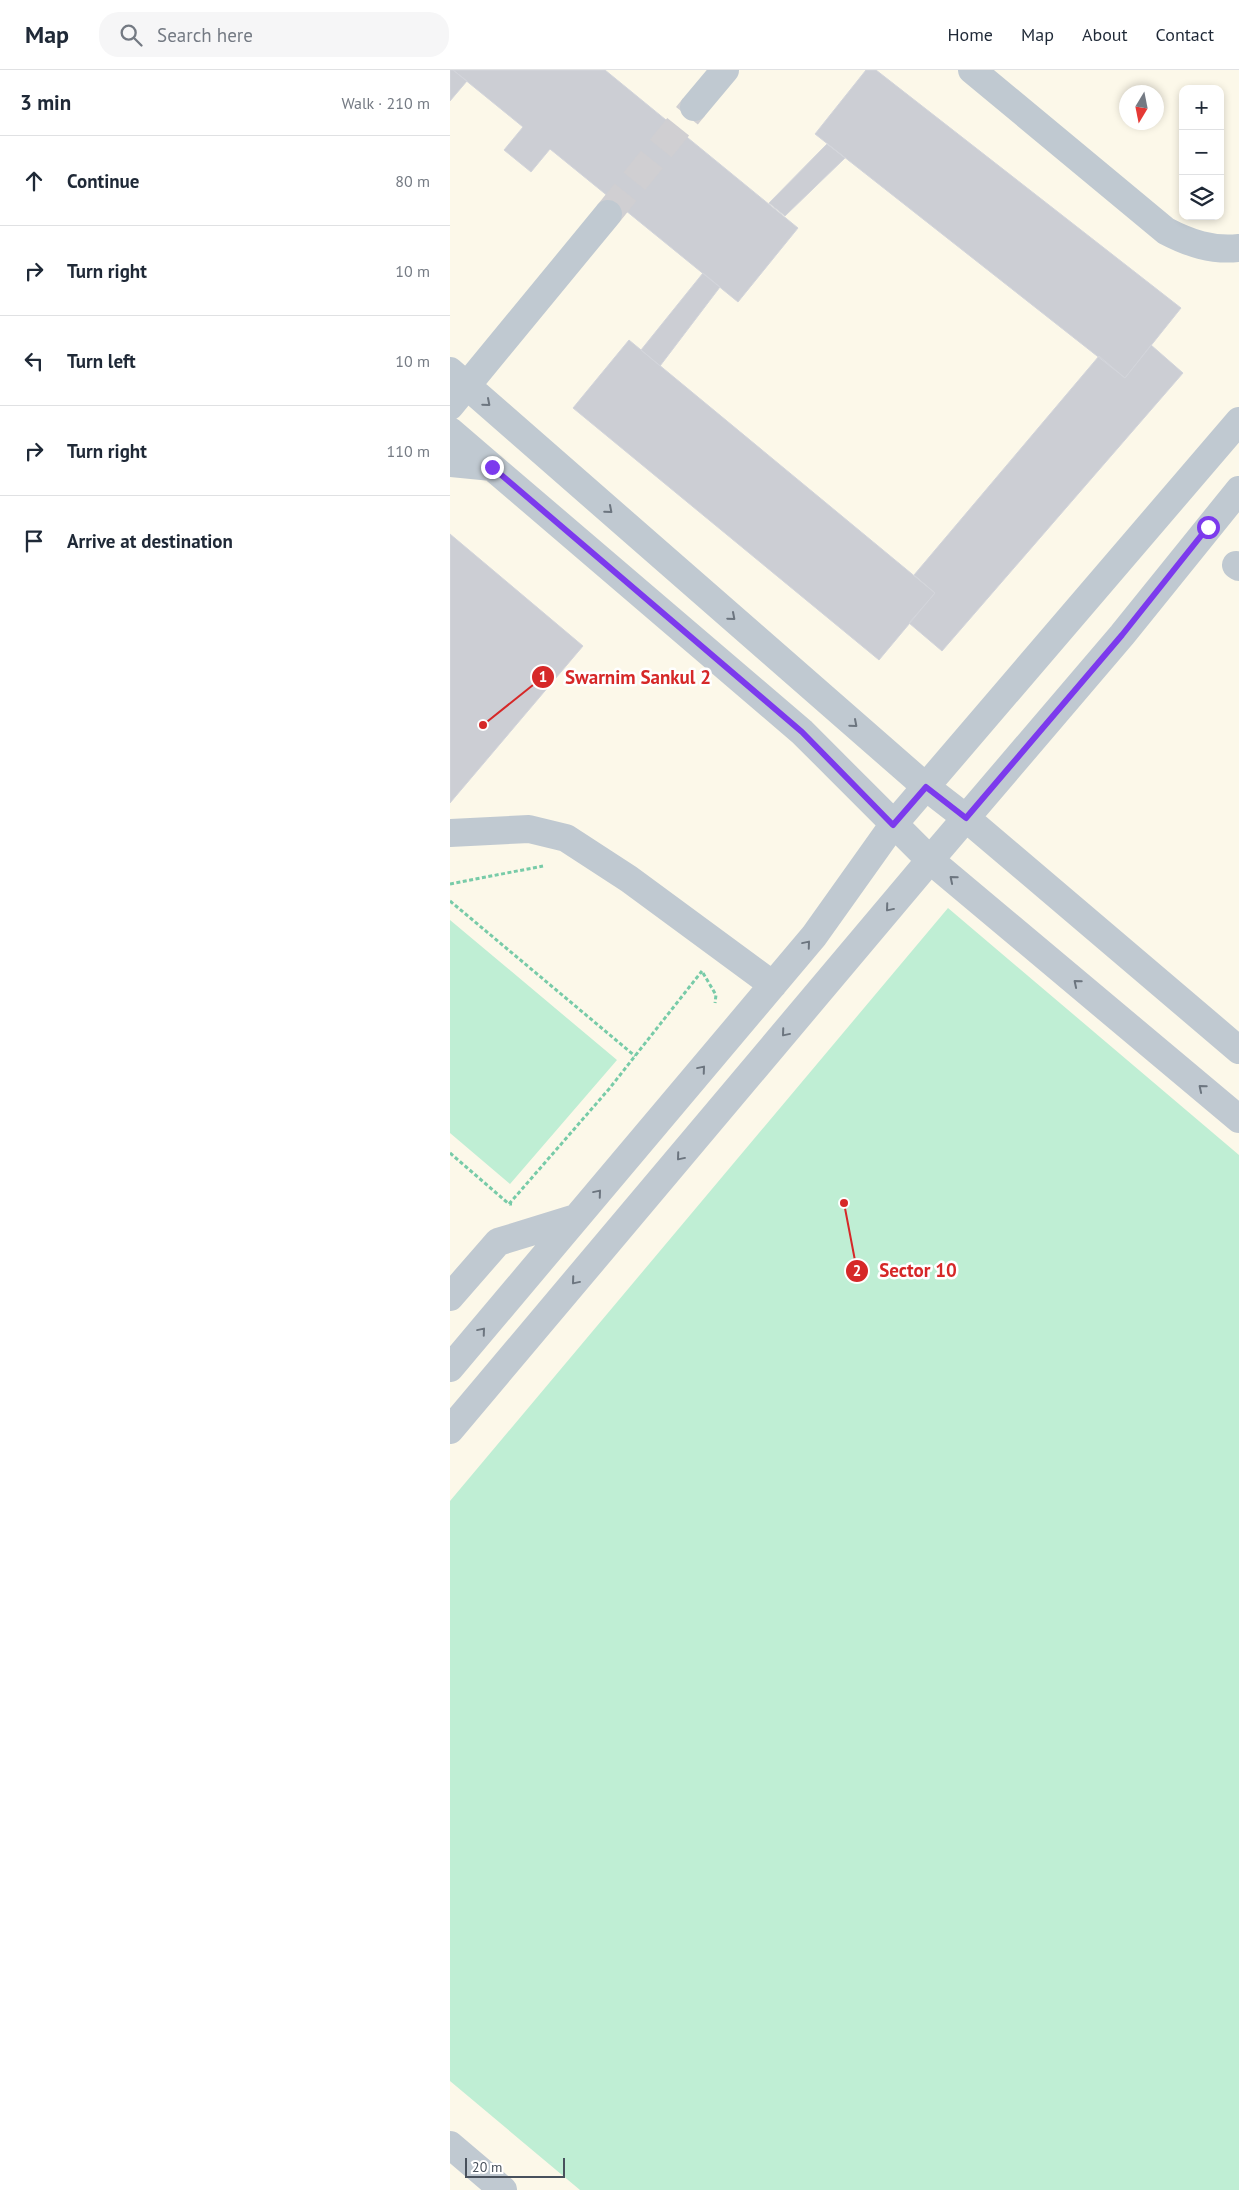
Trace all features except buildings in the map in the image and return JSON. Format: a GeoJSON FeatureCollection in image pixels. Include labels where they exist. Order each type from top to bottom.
{"type":"FeatureCollection","features":[{"type":"Feature","properties":{"kind":"lane"},"geometry":{"type":"LineString","coordinates":[[694,107],[725,70]]}},
{"type":"Feature","properties":{"kind":"lane"},"geometry":{"type":"LineString","coordinates":[[972,70],[1166,231],[1188,242],[1209,247],[1239,248]]}},
{"type":"Feature","properties":{"kind":"lane"},"geometry":{"type":"LineString","coordinates":[[608,214],[456,388],[1239,1050]]}},
{"type":"Feature","properties":{"kind":"lane"},"geometry":{"type":"LineString","coordinates":[[450,1368],[814,936],[893,825],[1239,421]]}},
{"type":"Feature","properties":{"kind":"lane"},"geometry":{"type":"LineString","coordinates":[[450,431],[802,732],[930,860],[1239,1119]]}},
{"type":"Feature","properties":{"kind":"lane"},"geometry":{"type":"LineString","coordinates":[[450,463],[492,467]]}},
{"type":"Feature","properties":{"kind":"lane"},"geometry":{"type":"LineString","coordinates":[[450,1430],[1122,635],[1239,490]]}},
{"type":"Feature","properties":{"kind":"lane"},"geometry":{"type":"LineString","coordinates":[[450,833],[529,829],[566,838],[629,879],[773,985]]}},
{"type":"Feature","properties":{"kind":"lane"},"geometry":{"type":"LineString","coordinates":[[450,1297],[498,1242],[576,1218]]}},
{"type":"Feature","properties":{"kind":"lane"},"geometry":{"type":"LineString","coordinates":[[450,2145],[503,2190]]}},
{"type":"Feature","properties":{"kind":"path"},"geometry":{"type":"LineString","coordinates":[[450,884],[547,865]]}},
{"type":"Feature","properties":{"kind":"path"},"geometry":{"type":"LineString","coordinates":[[450,901],[635,1056]]}},
{"type":"Feature","properties":{"kind":"path"},"geometry":{"type":"LineString","coordinates":[[503,1212],[635,1056],[702,972],[694,966]]}},
{"type":"Feature","properties":{"kind":"path"},"geometry":{"type":"LineString","coordinates":[[450,1153],[509,1204]]}},
{"type":"Feature","properties":{"kind":"shaded area"},"geometry":{"type":"Polygon","coordinates":[[[450,70],[1239,70],[1239,2190],[450,2190],[450,70]]]}},
{"type":"Feature","properties":{"kind":"green space"},"geometry":{"type":"Polygon","coordinates":[[[948,908],[1239,1155],[1239,2190],[580,2190],[450,2081],[450,1501],[948,908]]]}},
{"type":"Feature","properties":{"kind":"green space"},"geometry":{"type":"Polygon","coordinates":[[[450,920],[617,1060],[510,1184],[450,1133],[450,920]]]}},
{"type":"Feature","properties":{"kind":"tunnel"},"geometry":{"type":"LineString","coordinates":[[608,214],[694,107]]}},
{"type":"Feature","properties":{"kind":"place","name":"Swarnim Sankul 2"},"geometry":{"type":"Point","coordinates":[483,725]}},
{"type":"Feature","properties":{"kind":"place","name":"Sector 10"},"geometry":{"type":"Point","coordinates":[844,1203]}},
{"type":"Feature","properties":{"kind":"route"},"geometry":{"type":"LineString","coordinates":[[492,467],[802,732],[893,825],[926,787],[966,818],[1122,635],[1208,527]]}}]}
